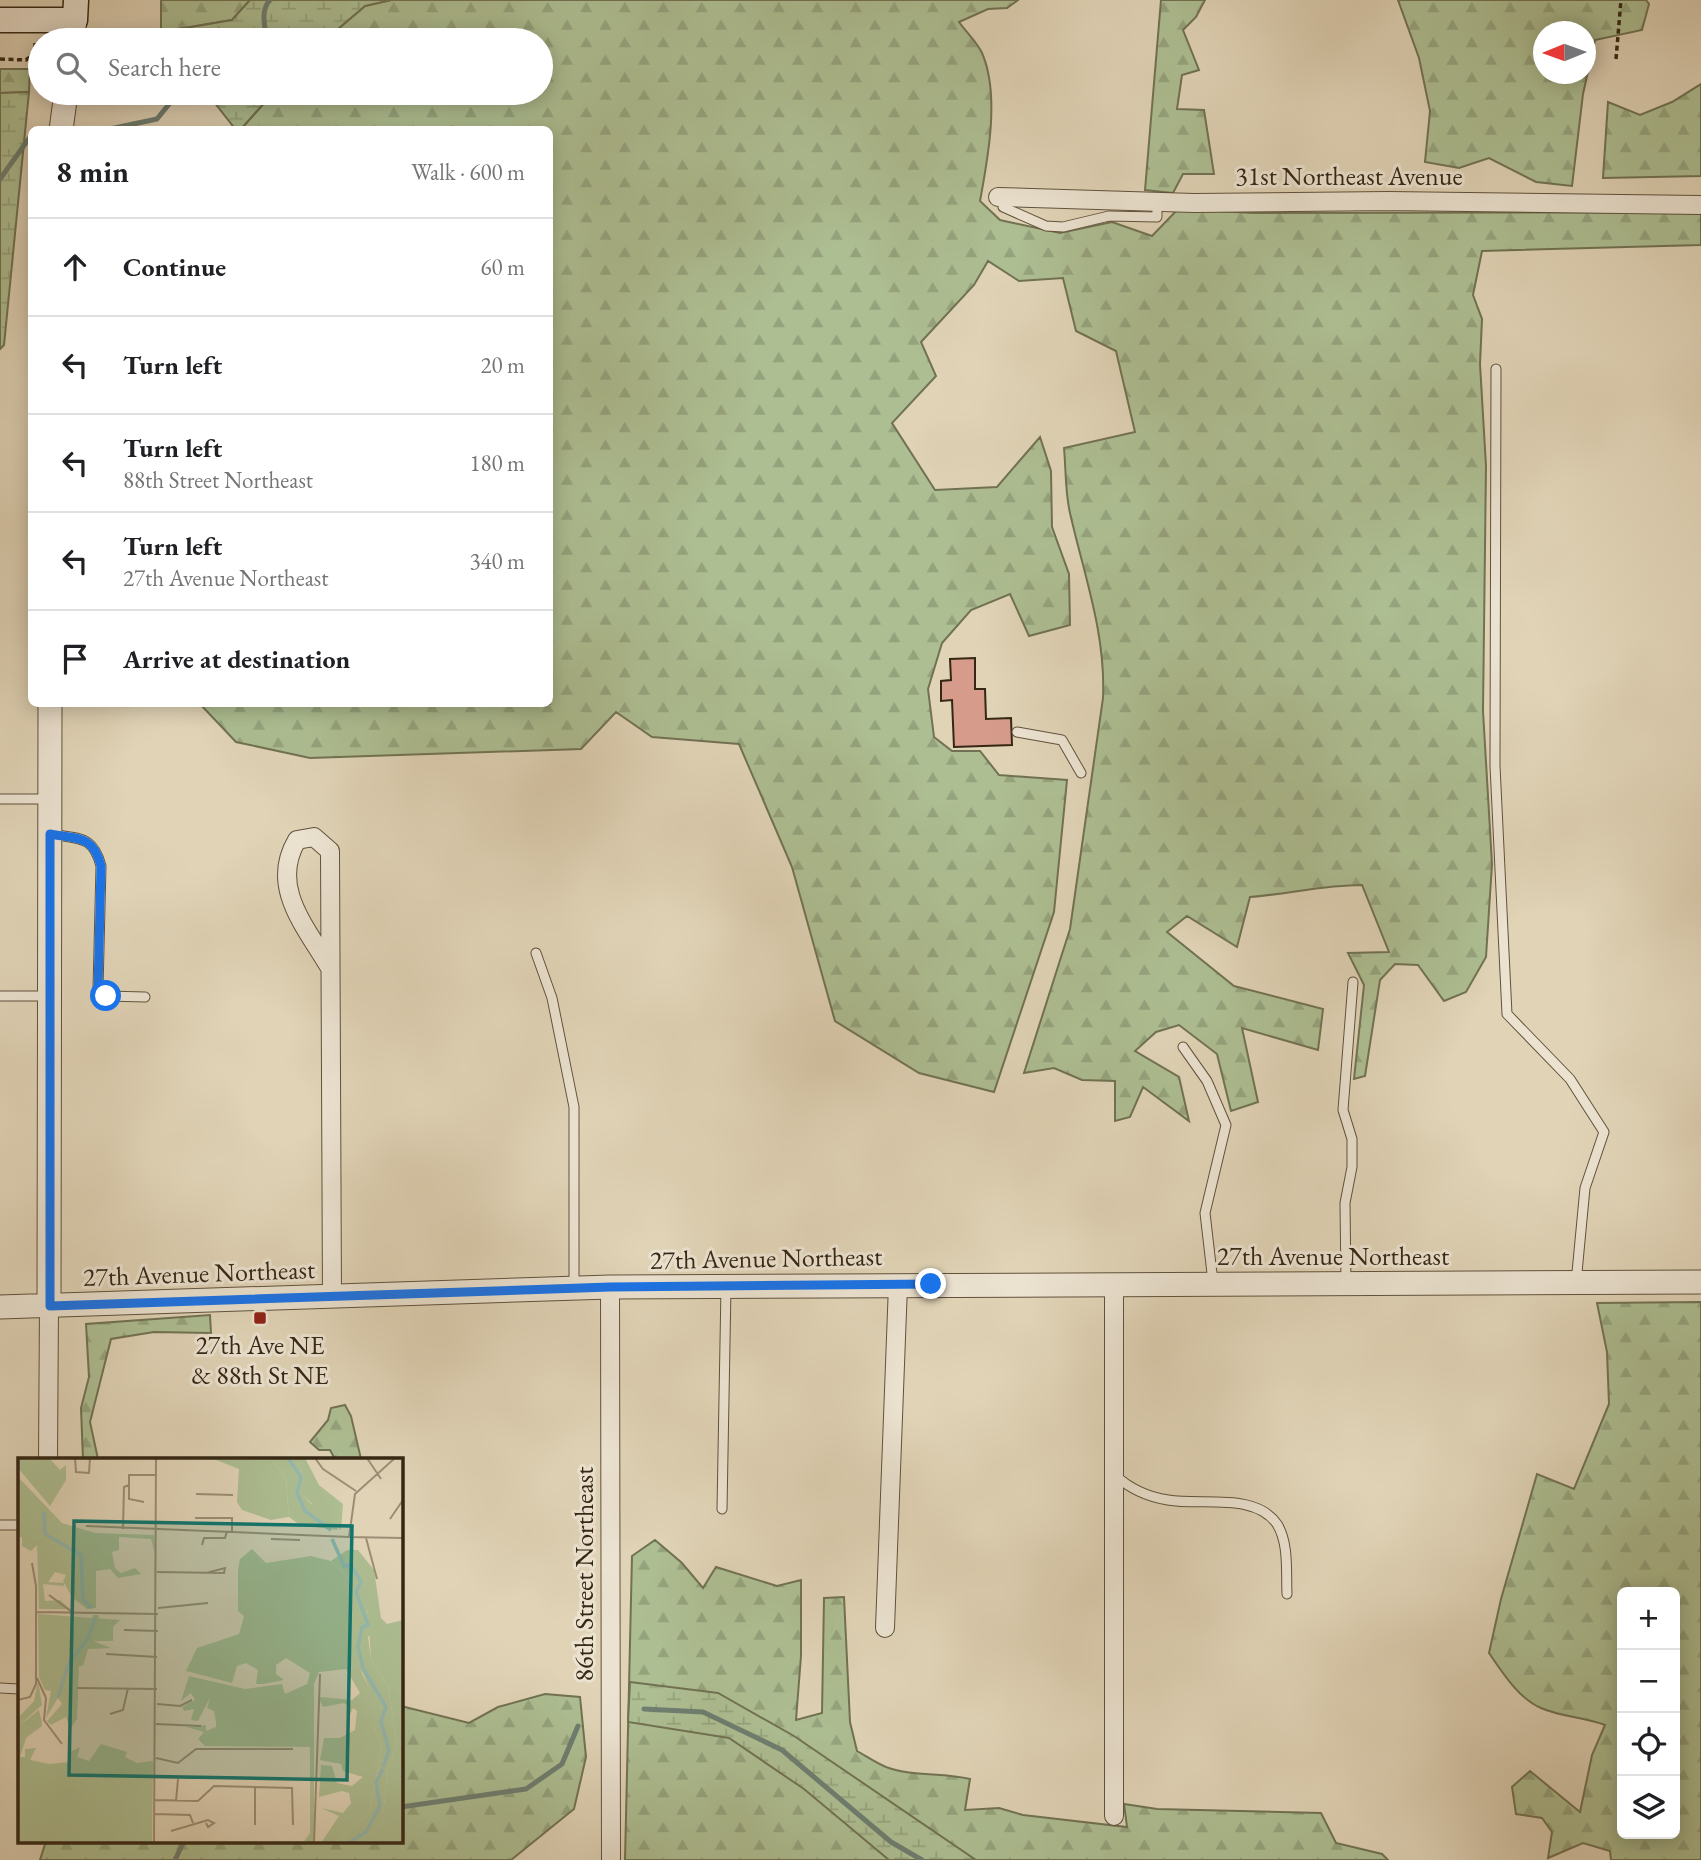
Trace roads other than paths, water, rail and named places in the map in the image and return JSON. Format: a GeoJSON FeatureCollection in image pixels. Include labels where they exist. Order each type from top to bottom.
{"type":"FeatureCollection","features":[{"type":"Feature","properties":{"kind":"main road"},"geometry":{"type":"LineString","coordinates":[[0,20],[75,20]]}},
{"type":"Feature","properties":{"kind":"street"},"geometry":{"type":"LineString","coordinates":[[62,126],[64,105]]}},
{"type":"Feature","properties":{"kind":"street","name":"31st Northeast Avenue"},"geometry":{"type":"LineString","coordinates":[[1000,197],[1157,202],[1597,202],[1701,205]]}},
{"type":"Feature","properties":{"kind":"street"},"geometry":{"type":"LineString","coordinates":[[48,1458],[50,707]]}},
{"type":"Feature","properties":{"kind":"street"},"geometry":{"type":"LineString","coordinates":[[330,968],[288,898],[285,872],[289,854],[297,840],[314,837],[330,851],[332,1297]]}},
{"type":"Feature","properties":{"kind":"street","name":"27th Avenue Northeast"},"geometry":{"type":"LineString","coordinates":[[0,1307],[610,1287],[1701,1282]]}},
{"type":"Feature","properties":{"kind":"street"},"geometry":{"type":"LineString","coordinates":[[885,1628],[898,1284]]}},
{"type":"Feature","properties":{"kind":"street"},"geometry":{"type":"LineString","coordinates":[[1114,1285],[1114,1816]]}},
{"type":"Feature","properties":{"kind":"street","name":"86th Street Northeast"},"geometry":{"type":"LineString","coordinates":[[609,1858],[610,1287]]}},
{"type":"Feature","properties":{"kind":"lane"},"geometry":{"type":"LineString","coordinates":[[1000,197],[1003,207],[1009,211],[1046,226],[1063,227],[1109,216],[1157,218],[1157,202]]}},
{"type":"Feature","properties":{"kind":"lane"},"geometry":{"type":"LineString","coordinates":[[1496,369],[1495,766],[1507,1014],[1570,1079],[1604,1132],[1584,1188],[1576,1283]]}},
{"type":"Feature","properties":{"kind":"lane"},"geometry":{"type":"LineString","coordinates":[[1017,732],[1062,740],[1081,773]]}},
{"type":"Feature","properties":{"kind":"lane"},"geometry":{"type":"LineString","coordinates":[[0,799],[50,799]]}},
{"type":"Feature","properties":{"kind":"lane"},"geometry":{"type":"LineString","coordinates":[[50,834],[85,840],[96,848],[101,866],[98,989],[106,996],[145,997]]}},
{"type":"Feature","properties":{"kind":"lane"},"geometry":{"type":"LineString","coordinates":[[536,953],[551,998],[574,1107],[574,1289]]}},
{"type":"Feature","properties":{"kind":"lane"},"geometry":{"type":"LineString","coordinates":[[1346,1284],[1345,1203],[1352,1167],[1352,1139],[1343,1110],[1353,982]]}},
{"type":"Feature","properties":{"kind":"lane"},"geometry":{"type":"LineString","coordinates":[[0,996],[50,996]]}},
{"type":"Feature","properties":{"kind":"lane"},"geometry":{"type":"LineString","coordinates":[[1183,1047],[1207,1081],[1226,1125],[1205,1213],[1213,1284]]}},
{"type":"Feature","properties":{"kind":"lane"},"geometry":{"type":"LineString","coordinates":[[722,1509],[726,1286]]}},
{"type":"Feature","properties":{"kind":"lane"},"geometry":{"type":"LineString","coordinates":[[1114,1474],[1124,1483],[1158,1498],[1239,1504],[1261,1509],[1277,1524],[1285,1547],[1287,1594]]}},
{"type":"Feature","properties":{"kind":"lane"},"geometry":{"type":"LineString","coordinates":[[0,1525],[18,1525]]}},
{"type":"Feature","properties":{"kind":"lane"},"geometry":{"type":"LineString","coordinates":[[0,1688],[18,1689]]}},
{"type":"Feature","properties":{"kind":"waterway"},"geometry":{"type":"LineString","coordinates":[[265,28],[264,14],[270,0]]}},
{"type":"Feature","properties":{"kind":"waterway"},"geometry":{"type":"LineString","coordinates":[[124,126],[157,119],[168,105]]}},
{"type":"Feature","properties":{"kind":"waterway"},"geometry":{"type":"LineString","coordinates":[[0,179],[28,140]]}},
{"type":"Feature","properties":{"kind":"waterway"},"geometry":{"type":"LineString","coordinates":[[644,1709],[703,1712],[782,1750],[891,1842],[922,1860]]}},
{"type":"Feature","properties":{"kind":"waterway"},"geometry":{"type":"LineString","coordinates":[[402,1807],[526,1789],[562,1764],[578,1726]]}},
{"type":"Feature","properties":{"kind":"waterway"},"geometry":{"type":"LineString","coordinates":[[175,1860],[184,1842]]}},
{"type":"Feature","properties":{"kind":"place","name":"27th Ave NE & 88th St NE"},"geometry":{"type":"Point","coordinates":[260,1318]}}]}
